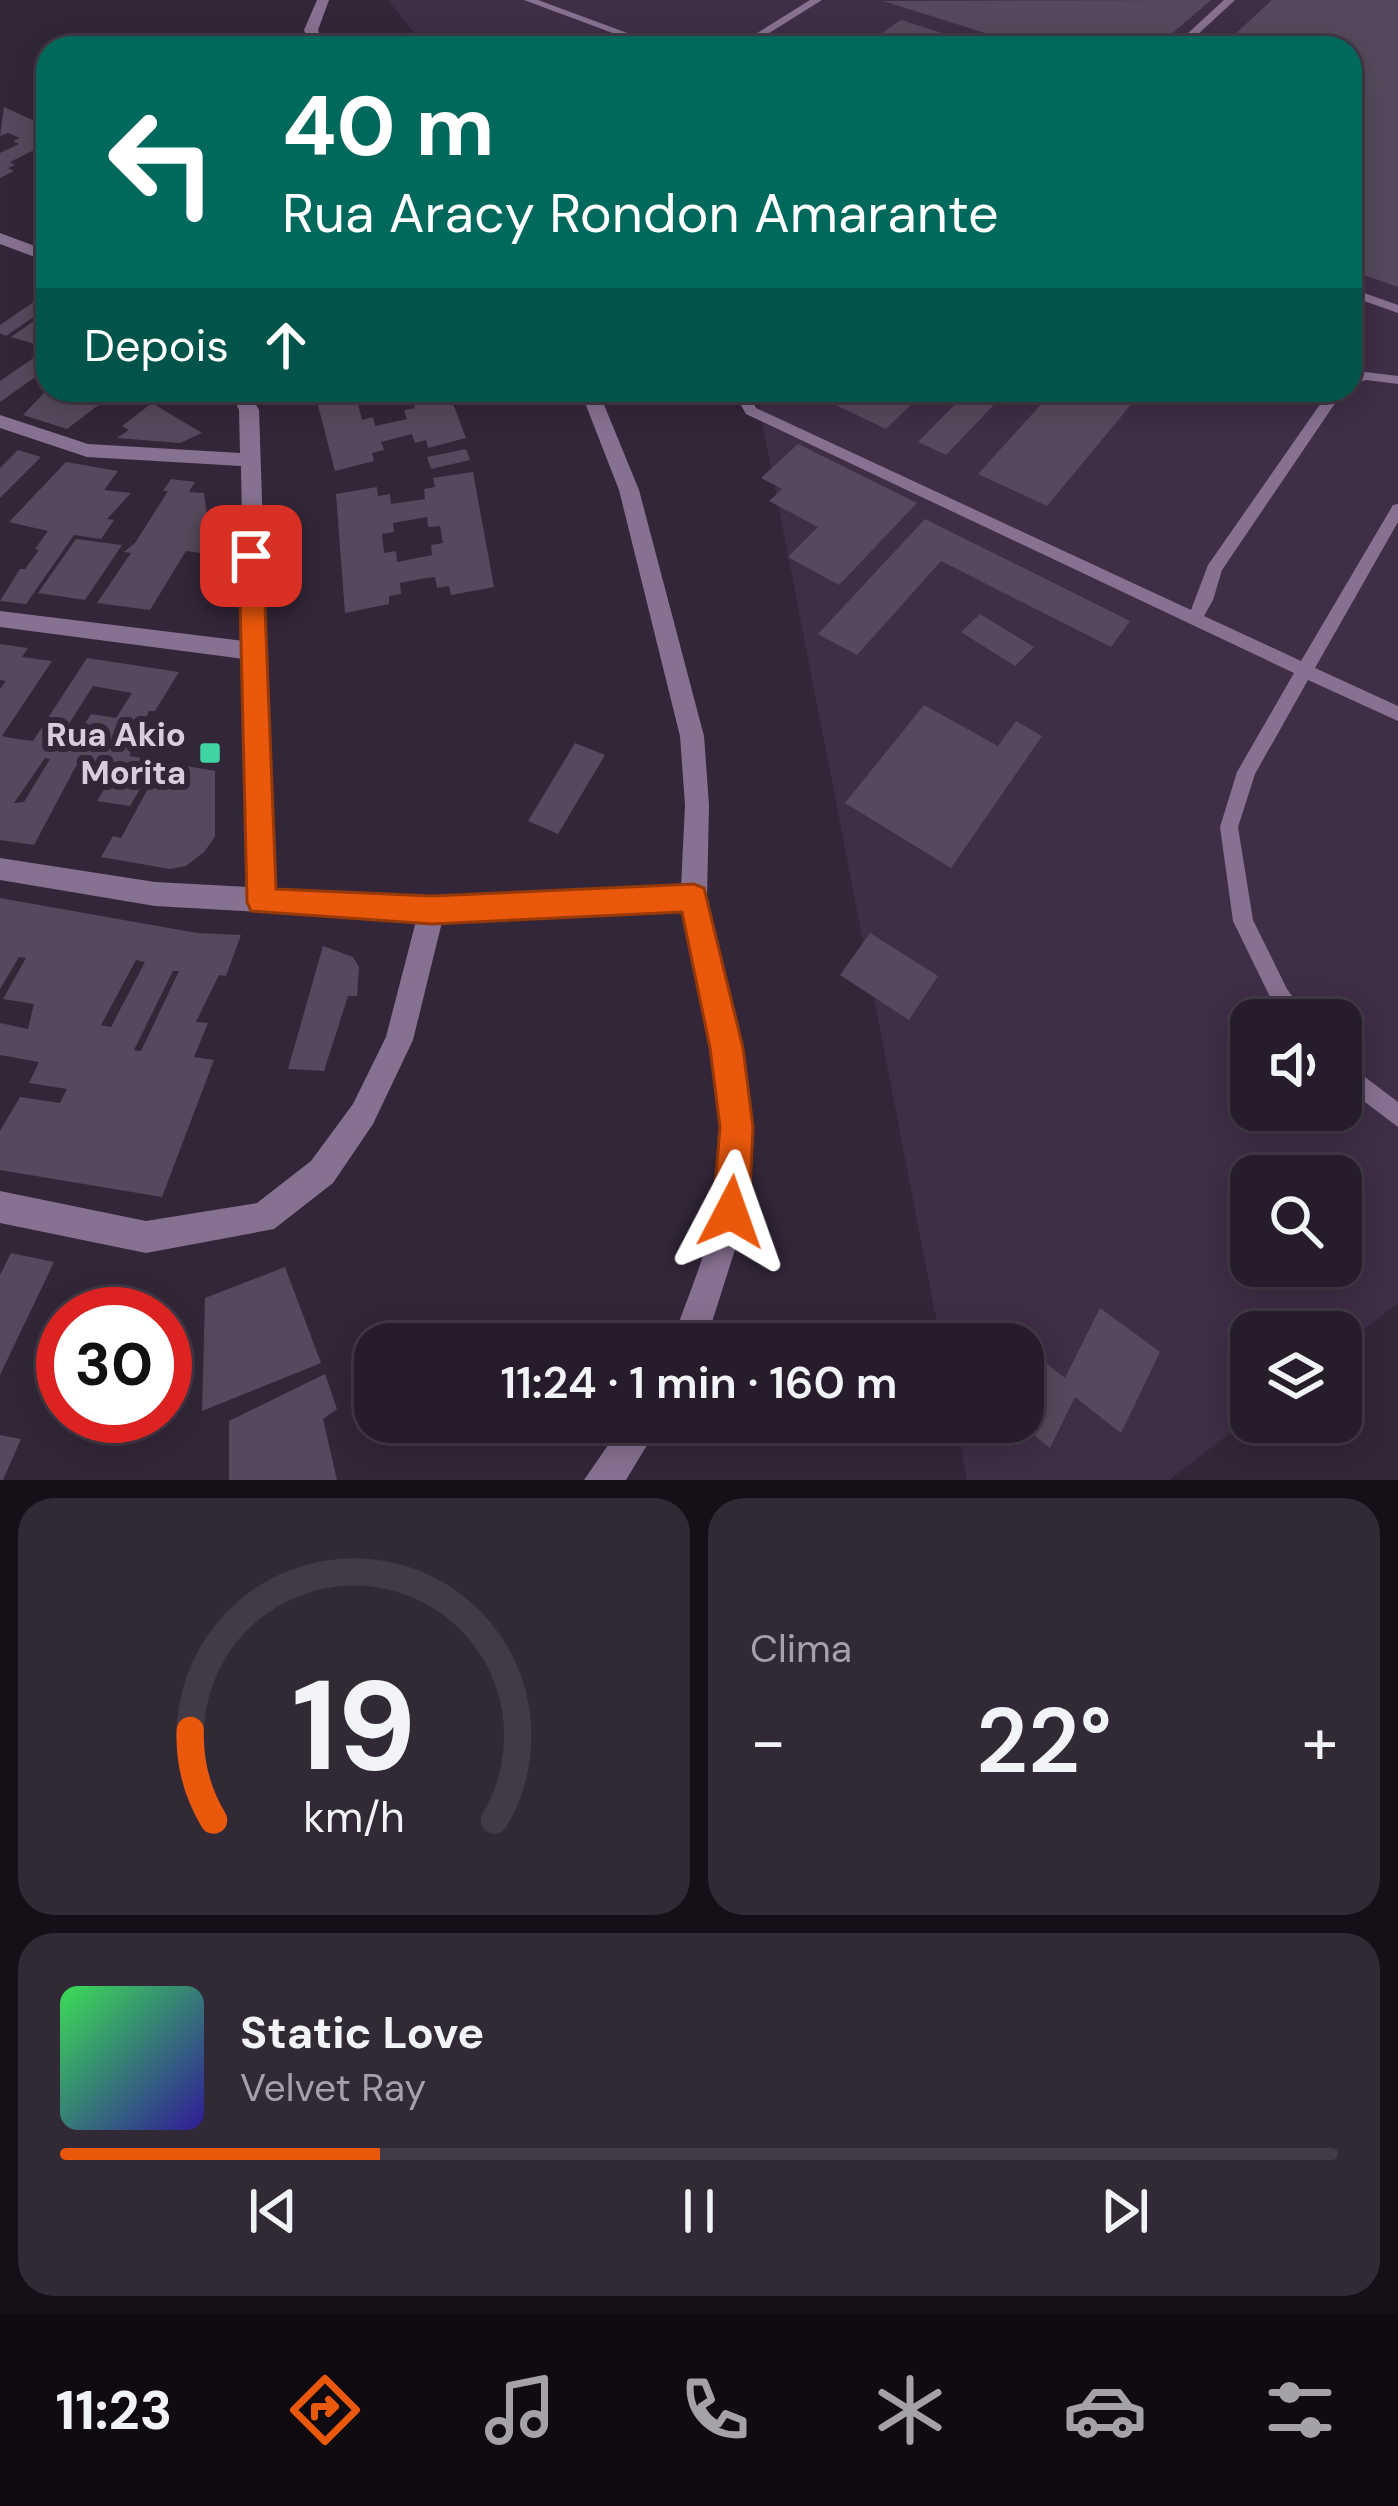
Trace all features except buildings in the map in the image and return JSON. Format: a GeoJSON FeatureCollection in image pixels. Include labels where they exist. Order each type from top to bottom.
{"type":"FeatureCollection","features":[{"type":"Feature","properties":{"kind":"street"},"geometry":{"type":"LineString","coordinates":[[313,36],[311,30],[323,0]]}},
{"type":"Feature","properties":{"kind":"street"},"geometry":{"type":"LineString","coordinates":[[0,238],[36,252]]}},
{"type":"Feature","properties":{"kind":"street"},"geometry":{"type":"LineString","coordinates":[[245,402],[249,410],[262,902]]}},
{"type":"Feature","properties":{"kind":"street"},"geometry":{"type":"LineString","coordinates":[[594,402],[629,490],[692,736],[697,805],[694,898],[727,1048],[736,1127],[731,1212],[695,1323]]}},
{"type":"Feature","properties":{"kind":"street"},"geometry":{"type":"LineString","coordinates":[[0,421],[87,450],[249,460]]}},
{"type":"Feature","properties":{"kind":"street"},"geometry":{"type":"LineString","coordinates":[[0,619],[254,651]]}},
{"type":"Feature","properties":{"kind":"street"},"geometry":{"type":"LineString","coordinates":[[0,869],[155,894],[432,910],[694,898]]}},
{"type":"Feature","properties":{"kind":"street"},"geometry":{"type":"LineString","coordinates":[[0,1207],[146,1237],[263,1218],[322,1172],[363,1114],[399,1040],[432,910]]}},
{"type":"Feature","properties":{"kind":"street"},"geometry":{"type":"LineString","coordinates":[[602,1480],[631,1443]]}},
{"type":"Feature","properties":{"kind":"lane"},"geometry":{"type":"LineString","coordinates":[[529,0],[630,36]]}},
{"type":"Feature","properties":{"kind":"lane"},"geometry":{"type":"LineString","coordinates":[[758,36],[817,0]]}},
{"type":"Feature","properties":{"kind":"lane"},"geometry":{"type":"LineString","coordinates":[[1190,36],[1230,0]]}},
{"type":"Feature","properties":{"kind":"lane"},"geometry":{"type":"LineString","coordinates":[[1362,296],[1398,309]]}},
{"type":"Feature","properties":{"kind":"lane"},"geometry":{"type":"LineString","coordinates":[[1362,377],[1398,380]]}},
{"type":"Feature","properties":{"kind":"lane"},"geometry":{"type":"LineString","coordinates":[[746,402],[751,411],[1398,715]]}},
{"type":"Feature","properties":{"kind":"lane"},"geometry":{"type":"LineString","coordinates":[[1194,619],[1214,569],[1328,402]]}},
{"type":"Feature","properties":{"kind":"lane"},"geometry":{"type":"LineString","coordinates":[[1282,999],[1243,921],[1229,827],[1246,772],[1308,673],[1398,509]]}},
{"type":"Feature","properties":{"kind":"lane"},"geometry":{"type":"LineString","coordinates":[[1362,1087],[1398,1116]]}},
{"type":"Feature","properties":{"kind":"shaded area"},"geometry":{"type":"Polygon","coordinates":[[[388,0],[1398,0],[1398,1303],[1362,1331],[1362,1311],[1230,1311],[1230,1433],[1169,1480],[967,1480],[960,1443],[1044,1443],[1044,1323],[937,1323],[758,402],[1362,402],[1362,36],[416,36],[388,0]]]}},
{"type":"Feature","properties":{"kind":"place","name":"Rua Akio Morita"},"geometry":{"type":"Point","coordinates":[210,753]}},
{"type":"Feature","properties":{"kind":"route"},"geometry":{"type":"LineString","coordinates":[[251,556],[262,902],[432,910],[694,898],[727,1048],[736,1127],[731,1212]]}}]}
